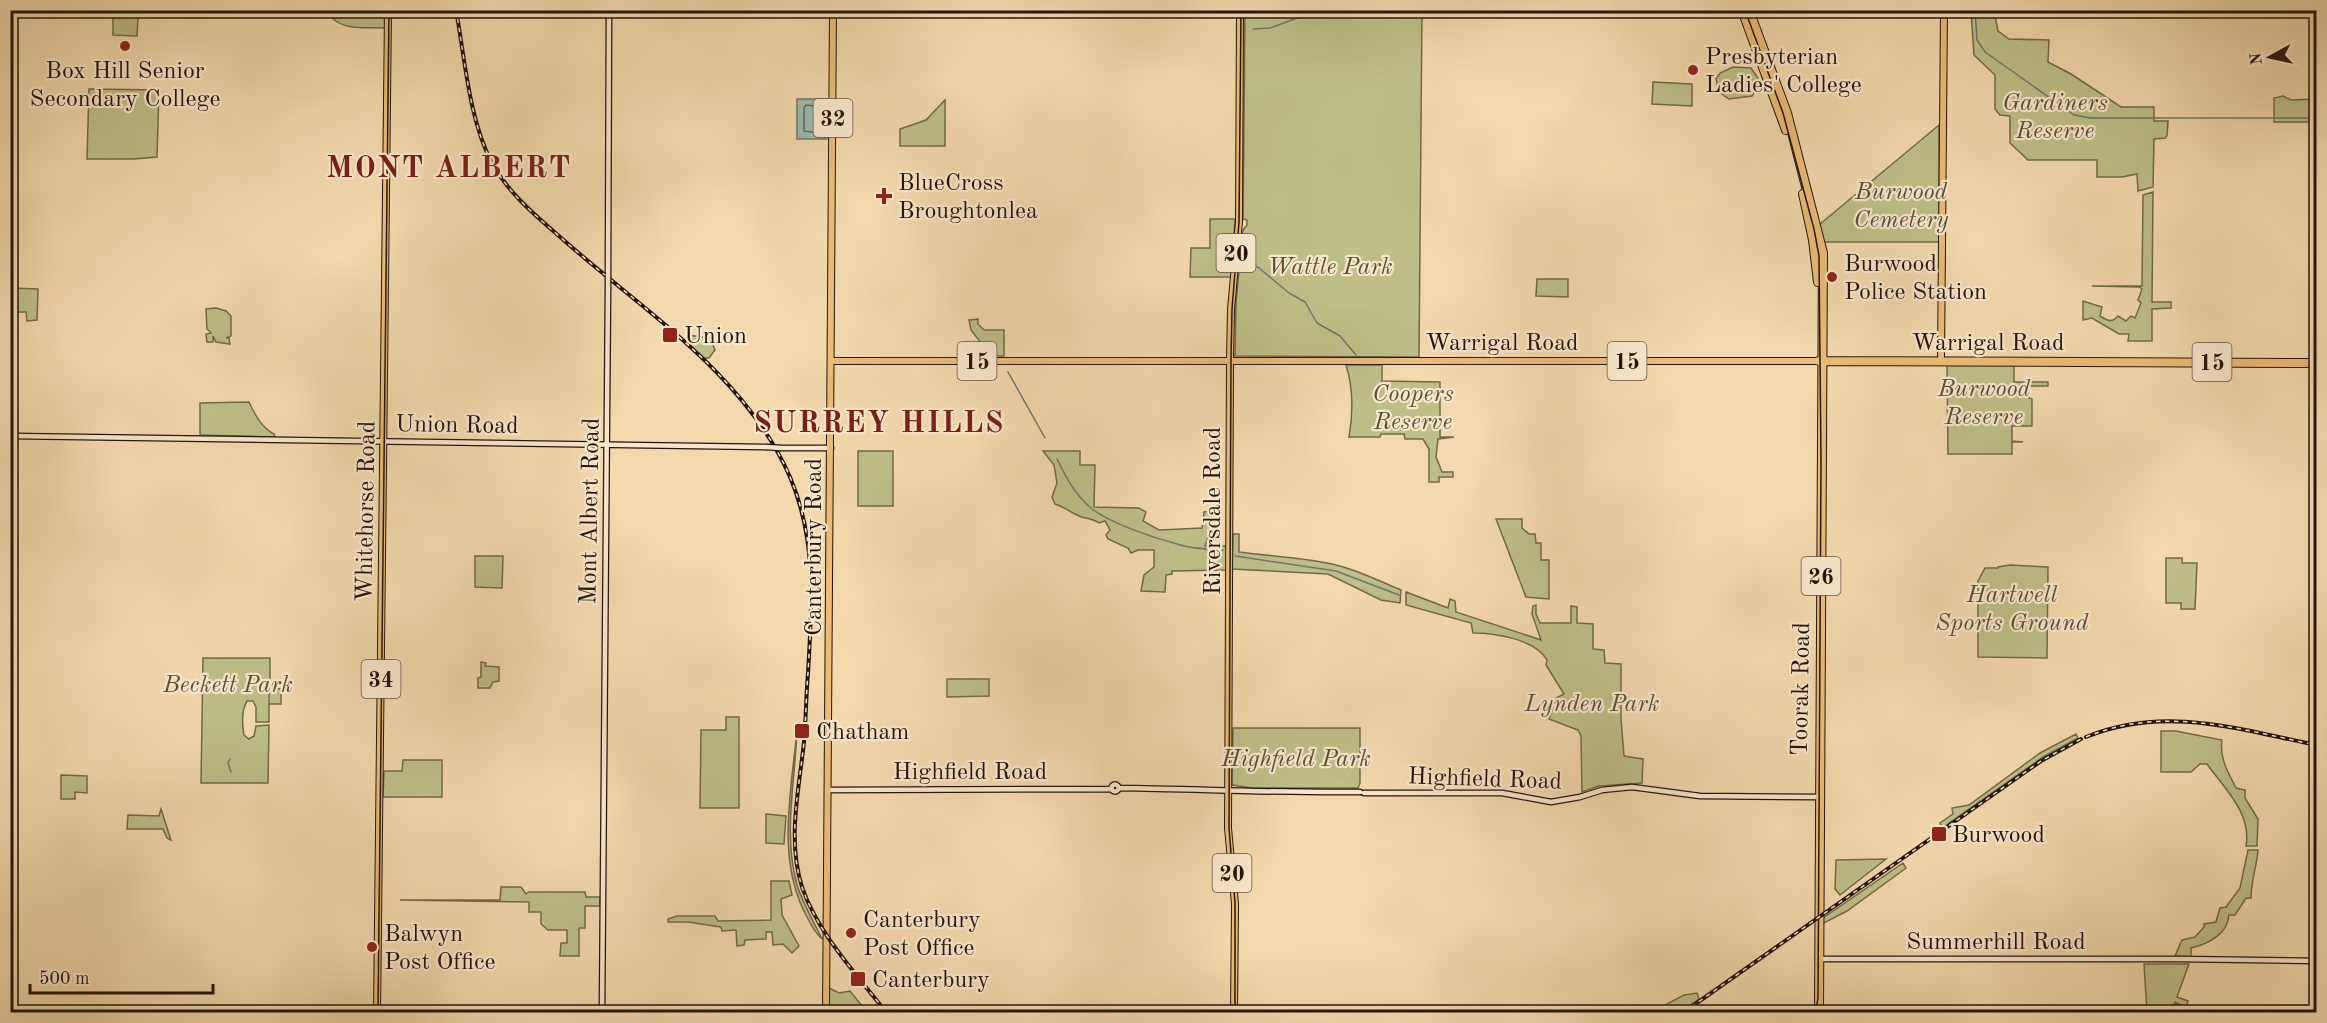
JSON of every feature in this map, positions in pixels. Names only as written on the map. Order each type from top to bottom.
[{"type":"highway","name":"26","points":[[1742,10],[1773,93],[1784,113]]},
{"type":"highway","name":"26","points":[[1749,10],[1775,79],[1806,196],[1812,231],[1818,246]]},
{"type":"highway","points":[[1773,93],[1772,84],[1775,79]]},
{"type":"highway","name":"26","points":[[1806,196],[1815,218],[1818,246],[1821,283],[1821,363]]},
{"type":"highway","points":[[1812,231],[1815,218]]},
{"type":"highway","name":"Warrigal Road","points":[[1821,363],[1941,361],[2316,363]]},
{"type":"highway","name":"Toorak Road","points":[[1818,1012],[1821,363]]},
{"type":"main road","name":"Whitehorse Road","points":[[377,1012],[388,10]]},
{"type":"main road","name":"Mont Albert Road","points":[[602,1012],[608,445],[609,10]]},
{"type":"main road","name":"Canterbury Road","points":[[826,1012],[833,10]]},
{"type":"main road","name":"Riversdale Road","points":[[1234,1012],[1235,907],[1228,832],[1230,360],[1231,309],[1239,222],[1240,10]]},
{"type":"main road","points":[[1941,361],[1944,10]]},
{"type":"main road","name":"Warrigal Road","points":[[832,361],[1230,360],[1821,363]]},
{"type":"main road","points":[[371,441],[384,430]]},
{"type":"main road","name":"Union Road","points":[[10,436],[831,448]]},
{"type":"main road","name":"Highfield Road","points":[[829,790],[1112,789],[1115,792],[1119,788],[1248,792],[1502,794],[1551,802],[1602,790],[1632,786],[1700,796],[1819,797]]},
{"type":"main road","name":"Summerhill Road","points":[[1818,959],[2316,961]]},
{"type":"main road","points":[[1812,1012],[1818,1000]]},
{"type":"green space","points":[[327,11],[384,11],[385,28],[360,28],[345,25],[332,18]]},
{"type":"green space","name":"Wattle Park","points":[[1245,11],[1422,11],[1419,357],[1235,356],[1236,302],[1243,230],[1247,225],[1247,220],[1243,219]]},
{"type":"green space","name":"Gardiners Reserve","points":[[1971,11],[1994,11],[1998,31],[2009,39],[2049,40],[2048,62],[2071,74],[2121,107],[2154,107],[2154,121],[2168,121],[2167,136],[2154,139],[2153,187],[2138,191],[2137,174],[2122,177],[2097,177],[2097,160],[2028,160],[2010,143],[2010,116],[2000,115],[1995,109],[1995,75],[1974,55]]},
{"type":"green space","points":[[113,15],[138,17],[137,36],[113,35]]},
{"type":"green space","points":[[1733,67],[1751,68],[1758,78],[1758,85],[1752,96],[1729,99],[1719,92],[1716,79],[1720,73]]},
{"type":"green space","points":[[1653,82],[1692,84],[1692,106],[1652,104]]},
{"type":"green space","points":[[89,89],[159,90],[157,157],[87,159]]},
{"type":"green space","points":[[2283,96],[2291,100],[2316,99],[2316,122],[2274,122],[2274,98]]},
{"type":"green space","points":[[945,100],[945,146],[900,146],[900,129],[926,120]]},
{"type":"green space","name":"Burwood Cemetery","points":[[1939,125],[1939,242],[1824,242],[1819,225]]},
{"type":"green space","points":[[2153,192],[2152,302],[2171,302],[2171,308],[2152,309],[2152,341],[2128,341],[2129,334],[2119,334],[2092,318],[2083,320],[2083,301],[2102,307],[2100,316],[2108,320],[2114,320],[2118,316],[2126,321],[2131,316],[2135,318],[2141,303],[2138,300],[2142,289],[2139,287],[2092,286],[2142,286],[2143,195]]},
{"type":"green space","points":[[1210,219],[1235,219],[1231,277],[1190,277],[1191,248],[1210,248]]},
{"type":"green space","points":[[1537,279],[1568,279],[1568,297],[1536,296]]},
{"type":"green space","points":[[12,288],[38,289],[37,320],[27,321],[26,312],[12,312]]},
{"type":"green space","points":[[216,308],[226,311],[231,316],[231,336],[226,338],[229,338],[230,344],[216,342],[213,336],[213,342],[207,342],[206,334],[211,333],[207,329],[206,309]]},
{"type":"green space","points":[[978,319],[978,324],[984,330],[1004,330],[1004,356],[991,356],[971,330],[969,320]]},
{"type":"green space","points":[[687,335],[710,338],[715,350],[709,358],[704,358],[687,343],[690,339]]},
{"type":"green space","name":"Coopers Reserve","points":[[1346,365],[1382,365],[1382,381],[1440,382],[1440,437],[1454,437],[1438,439],[1436,457],[1442,472],[1453,472],[1453,477],[1439,477],[1439,482],[1429,482],[1429,449],[1423,439],[1405,439],[1404,434],[1349,437],[1352,401]]},
{"type":"green space","name":"Burwood Reserve","points":[[1947,365],[2014,365],[2014,382],[2048,382],[2048,386],[2029,386],[2029,398],[2032,399],[2032,426],[2012,426],[2012,441],[2023,442],[2012,442],[2012,454],[1948,454]]},
{"type":"green space","points":[[249,402],[259,421],[275,437],[200,435],[200,403]]},
{"type":"green space","points":[[858,451],[893,451],[893,506],[858,506]]},
{"type":"green space","points":[[1043,451],[1080,451],[1080,465],[1095,465],[1094,507],[1139,508],[1146,512],[1143,521],[1159,530],[1202,528],[1204,512],[1213,511],[1212,526],[1205,546],[1227,546],[1227,570],[1172,571],[1172,574],[1166,575],[1165,592],[1141,591],[1144,575],[1154,567],[1154,550],[1138,550],[1131,553],[1128,548],[1108,539],[1106,535],[1110,530],[1105,521],[1099,523],[1055,504],[1052,497],[1057,483],[1054,465]]},
{"type":"green space","points":[[1496,519],[1522,519],[1522,528],[1529,534],[1535,534],[1536,543],[1541,543],[1541,560],[1549,560],[1549,599],[1526,597]]},
{"type":"green space","points":[[1233,534],[1239,534],[1239,552],[1305,559],[1346,568],[1401,590],[1400,603],[1381,600],[1328,574],[1232,569]]},
{"type":"green space","points":[[475,556],[503,556],[502,588],[475,587]]},
{"type":"green space","points":[[2166,558],[2182,558],[2182,563],[2197,563],[2195,609],[2181,609],[2181,603],[2166,603]]},
{"type":"green space","name":"Hartwell Sports Ground","points":[[2010,565],[2048,567],[2047,658],[1978,657],[1978,581],[1985,568]]},
{"type":"green space","name":"Lynden Park","points":[[1406,592],[1448,608],[1450,599],[1455,601],[1456,612],[1541,640],[1532,614],[1533,606],[1536,605],[1536,614],[1540,623],[1571,623],[1571,606],[1577,607],[1577,623],[1593,624],[1593,649],[1604,650],[1605,663],[1621,664],[1624,756],[1643,759],[1642,783],[1599,786],[1582,792],[1581,736],[1578,730],[1549,719],[1556,698],[1564,694],[1546,665],[1547,660],[1541,653],[1524,642],[1514,639],[1473,633],[1471,623],[1406,605]]},
{"type":"green space","name":"Beckett Park","points":[[203,658],[270,658],[270,688],[281,689],[281,704],[269,704],[269,722],[256,722],[256,707],[253,701],[247,701],[242,718],[244,735],[249,739],[254,736],[256,726],[269,725],[268,783],[201,783]]},
{"type":"green space","points":[[481,662],[486,663],[485,666],[499,667],[499,681],[493,682],[490,688],[478,688]]},
{"type":"green space","points":[[947,679],[989,679],[989,696],[947,697]]},
{"type":"green space","points":[[726,717],[739,717],[739,808],[700,808],[701,730],[726,730]]},
{"type":"green space","name":"Highfield Park","points":[[1233,728],[1360,728],[1360,783],[1358,788],[1252,788],[1232,785]]},
{"type":"green space","points":[[797,731],[790,828],[793,866],[799,892],[822,939],[810,923],[797,895],[789,850],[789,802]]},
{"type":"green space","points":[[2161,731],[2176,731],[2222,740],[2221,747],[2227,771],[2236,788],[2245,790],[2245,798],[2258,819],[2257,846],[2246,846],[2247,834],[2241,812],[2207,764],[2200,764],[2191,772],[2161,772]]},
{"type":"green space","points":[[2076,734],[2078,738],[2043,757],[1942,828],[1940,823],[1953,814],[1952,808],[1969,805],[2040,753]]},
{"type":"green space","points":[[403,760],[442,760],[442,797],[383,797],[384,771],[402,771]]},
{"type":"green space","points":[[61,775],[87,776],[87,793],[75,792],[75,799],[61,799]]},
{"type":"green space","points":[[161,809],[171,840],[167,838],[163,829],[127,829],[128,815],[159,816]]},
{"type":"green space","points":[[766,814],[786,816],[784,844],[766,843]]},
{"type":"green space","points":[[2248,850],[2258,850],[2251,898],[2246,898],[2235,915],[2229,915],[2228,922],[2221,933],[2204,944],[2191,948],[2191,957],[2175,956],[2182,940],[2195,937],[2204,924],[2216,922],[2220,908],[2226,907],[2240,888]]},
{"type":"green space","points":[[1886,859],[1840,895],[1835,889],[1836,860]]},
{"type":"green space","points":[[1903,863],[1906,868],[1847,911],[1822,924],[1823,918]]},
{"type":"green space","points":[[771,881],[789,881],[792,895],[781,899],[782,915],[799,946],[792,953],[783,944],[773,945],[772,932],[766,932],[766,939],[745,940],[744,945],[737,946],[736,930],[722,931],[721,927],[688,922],[668,922],[668,919],[677,916],[715,916],[718,921],[771,920]]},
{"type":"green space","points":[[501,887],[521,887],[526,894],[529,892],[585,892],[586,897],[600,897],[600,906],[585,906],[585,928],[579,928],[579,956],[560,956],[561,943],[567,943],[567,930],[548,930],[541,924],[541,912],[529,912],[529,902],[400,900],[500,900]]},
{"type":"green space","points":[[2144,964],[2189,964],[2177,997],[2188,1001],[2184,1012],[2174,1009],[2176,1004],[2185,1007],[2175,1002],[2171,1012],[2147,1012]]},
{"type":"green space","points":[[829,988],[839,993],[850,991],[867,1012],[829,1012]]},
{"type":"green space","points":[[1697,993],[1699,999],[1680,1012],[1652,1012],[1684,995]]},
{"type":"water","points":[[797,99],[827,99],[827,139],[797,139]]},
{"type":"waterway","points":[[1253,29],[1270,28],[1319,10]]},
{"type":"waterway","points":[[1975,10],[1977,40],[1985,52],[2074,115],[2091,118],[2316,118]]},
{"type":"waterway","points":[[1245,262],[1259,268],[1289,293],[1305,302],[1317,323],[1340,336],[1356,355]]},
{"type":"waterway","points":[[1008,372],[1045,438]]},
{"type":"waterway","points":[[1057,459],[1076,492],[1099,514],[1144,534],[1182,546],[1223,550]]},
{"type":"waterway","points":[[1235,556],[1336,571],[1399,595]]},
{"type":"waterway","points":[[269,688],[269,705]]},
{"type":"waterway","points":[[230,759],[228,763],[231,772]]},
{"type":"tram line","points":[[378,1012],[389,10]]},
{"type":"tram line","points":[[1235,1012],[1235,903],[1229,828],[1231,357],[1232,309],[1239,222],[1241,10]]},
{"type":"tram line","points":[[1745,10],[1783,113],[1819,256],[1821,463],[1818,998],[1811,1012]]},
{"type":"railway","points":[[456,10],[473,109],[484,146],[499,175],[536,216],[662,322],[721,377],[748,408],[771,441],[790,477],[805,525],[811,574],[805,733],[795,833],[798,869],[802,887],[817,920],[839,953],[886,1012]]},
{"type":"railway","points":[[2086,737],[2115,727],[2144,722],[2172,721],[2230,727],[2316,745]]},
{"type":"railway","points":[[1684,1012],[2041,761],[2081,739]]},
{"type":"place","name":"Box Hill Senior Secondary College","points":[[125,46]]},
{"type":"place","name":"Presbyterian Ladies' College","points":[[1693,70]]},
{"type":"place","name":"BlueCross Broughtonlea","points":[[884,196]]},
{"type":"place","name":"Burwood Police Station","points":[[1832,277]]},
{"type":"place","name":"Union","points":[[670,335]]},
{"type":"place","name":"Chatham","points":[[802,731]]},
{"type":"place","name":"Burwood","points":[[1939,834]]},
{"type":"place","name":"Canterbury Post Office","points":[[851,933]]},
{"type":"place","name":"Balwyn Post Office","points":[[372,947]]},
{"type":"place","name":"Canterbury","points":[[858,979]]},
{"type":"district","name":"MONT ALBERT","points":[[449,167]]},
{"type":"district","name":"SURREY HILLS","points":[[879,422]]}]
